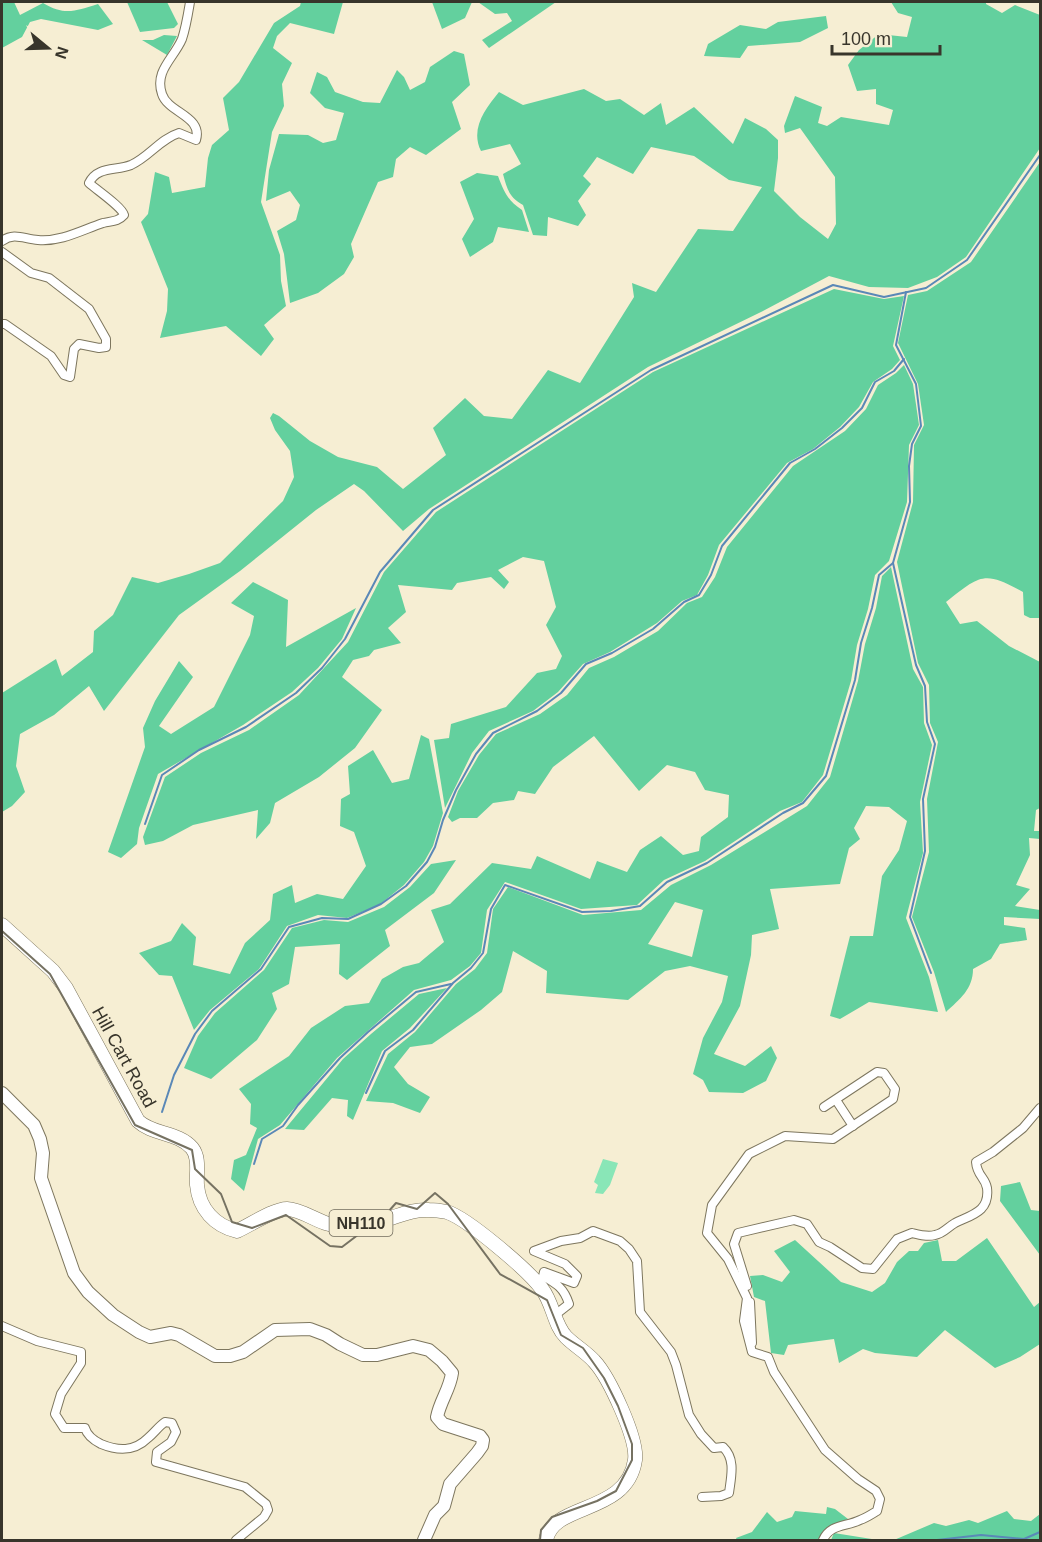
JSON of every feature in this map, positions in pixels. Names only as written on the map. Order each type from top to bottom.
[{"type":"highway","name":"Hill Cart Road","points":[[2,925],[54,971],[66,988],[138,1121],[146,1128],[174,1137],[190,1146],[195,1153],[197,1188],[204,1208],[224,1228],[237,1231],[277,1211],[287,1209],[327,1224],[336,1225],[379,1221],[410,1211],[447,1212],[465,1222],[525,1269],[544,1290],[564,1336],[594,1361],[601,1370],[620,1405],[636,1447],[635,1460],[628,1480],[618,1492],[596,1505],[562,1518],[547,1533],[546,1540]]},
{"type":"main road","points":[[2,1093],[34,1125],[40,1139],[43,1153],[42,1178],[74,1273],[88,1292],[113,1315],[139,1332],[150,1337],[171,1333],[179,1335],[215,1356],[222,1356],[243,1352],[275,1330],[310,1329],[363,1355],[376,1355],[413,1346],[429,1350],[442,1361],[452,1373],[451,1385],[437,1417],[443,1424],[480,1436],[483,1440],[477,1454],[450,1484],[444,1506],[435,1515],[424,1540]]},
{"type":"street","points":[[2,241],[14,235],[40,240],[75,235],[103,223],[120,220],[124,215],[123,209],[103,196],[90,183],[93,176],[101,171],[132,165],[169,136],[179,133],[196,140],[197,135],[193,123],[183,113],[166,104],[161,94],[159,79],[182,38],[190,2]]},
{"type":"street","points":[[2,252],[31,273],[57,283],[89,309],[106,339],[106,347],[79,344],[74,350],[70,377],[64,375],[51,356],[2,324]]},
{"type":"street","points":[[752,1352],[744,1321],[747,1298],[728,1259],[707,1233],[712,1205],[749,1154],[786,1136],[833,1139],[893,1099],[896,1089],[884,1073],[877,1071],[824,1107]]},
{"type":"street","points":[[836,1100],[853,1126]]},
{"type":"street","points":[[752,1352],[750,1296],[734,1244],[738,1233],[794,1220],[807,1224],[819,1242],[830,1246],[861,1268],[873,1269],[897,1239],[912,1233],[924,1236],[938,1235],[955,1223],[980,1212],[986,1200],[987,1188],[984,1179],[977,1172],[976,1162],[993,1152],[1023,1128],[1041,1108]]},
{"type":"street","points":[[555,1314],[569,1304],[566,1293],[558,1284],[543,1276],[544,1272],[574,1283],[577,1276],[565,1264],[534,1251],[561,1241],[580,1238],[593,1231],[620,1241],[629,1249],[637,1261],[640,1312],[671,1352],[689,1415],[701,1434],[714,1448],[723,1447],[728,1452],[733,1468],[729,1493],[702,1497]]},
{"type":"street","points":[[2,1326],[37,1341],[81,1352],[81,1363],[61,1394],[55,1414],[64,1428],[85,1428],[87,1434],[96,1442],[112,1449],[125,1449],[139,1446],[165,1422],[172,1423],[176,1432],[171,1442],[157,1452],[156,1462],[245,1487],[266,1504],[268,1510],[264,1516],[236,1540]]},
{"type":"street","points":[[752,1352],[768,1357],[774,1372],[825,1450],[858,1479],[876,1491],[880,1499],[878,1511],[858,1522],[838,1525],[824,1537]]},
{"type":"green space","points":[[2,2],[14,2],[20,15],[43,3],[64,11],[83,9],[98,4],[113,24],[98,30],[41,19],[30,22],[22,37],[2,48]]},
{"type":"green space","points":[[127,2],[167,2],[178,24],[174,28],[140,32]]},
{"type":"green space","points":[[301,2],[343,2],[334,34],[290,23],[277,36],[273,48],[292,63],[282,84],[284,106],[272,132],[261,202],[280,255],[281,281],[286,306],[264,325],[274,339],[261,356],[226,326],[160,338],[167,311],[168,289],[141,222],[148,214],[155,172],[169,177],[172,193],[205,187],[208,158],[212,145],[229,130],[223,98],[239,82],[274,23],[300,6]]},
{"type":"green space","points":[[432,2],[472,2],[465,18],[442,29]]},
{"type":"green space","points":[[478,2],[556,2],[489,48],[482,40],[512,21],[507,13],[495,14]]},
{"type":"green space","points":[[891,2],[986,2],[1002,13],[1015,5],[1040,15],[1040,148],[966,257],[937,277],[908,288],[869,287],[829,276],[648,367],[429,509],[403,531],[364,491],[354,484],[316,510],[240,571],[179,615],[104,711],[89,686],[54,715],[20,734],[16,766],[25,792],[12,806],[2,812],[2,693],[56,659],[62,676],[93,652],[94,631],[113,615],[132,577],[158,583],[220,563],[283,501],[294,477],[290,451],[275,430],[270,418],[273,413],[310,441],[338,457],[377,467],[403,489],[446,455],[433,428],[465,398],[484,416],[512,419],[548,370],[580,383],[634,297],[632,283],[656,292],[698,229],[733,231],[762,187],[729,180],[694,156],[651,147],[633,174],[597,157],[583,176],[591,184],[578,201],[586,215],[578,226],[548,217],[547,236],[533,235],[523,205],[509,192],[503,174],[521,164],[510,144],[481,151],[478,143],[478,127],[489,105],[499,92],[523,105],[584,89],[606,101],[620,99],[644,115],[661,103],[666,125],[694,107],[733,144],[745,118],[766,129],[778,140],[774,191],[800,217],[828,239],[836,224],[835,177],[800,128],[785,133],[784,126],[795,96],[822,107],[818,123],[827,126],[841,117],[889,125],[893,110],[876,104],[876,89],[857,91],[848,65],[859,50],[879,34],[907,37],[912,17],[898,13]]},
{"type":"green space","points":[[826,16],[828,28],[800,42],[748,46],[740,58],[704,56],[708,44],[740,25],[766,29],[778,22]]},
{"type":"green space","points":[[164,35],[177,36],[167,55],[142,40],[153,40]]},
{"type":"green space","points":[[454,51],[464,54],[470,85],[452,102],[461,129],[426,155],[410,147],[396,159],[393,177],[378,182],[351,244],[354,257],[344,274],[318,293],[290,303],[284,254],[277,231],[296,220],[300,205],[290,191],[266,201],[269,170],[279,134],[308,135],[323,143],[336,140],[344,113],[325,108],[310,93],[317,72],[327,77],[335,92],[363,102],[380,103],[397,70],[404,77],[410,90],[425,82],[430,67]]},
{"type":"green space","points":[[1040,162],[1040,618],[1030,618],[1024,615],[1023,592],[990,578],[975,581],[946,602],[960,624],[977,621],[1009,646],[1040,662],[1040,808],[1036,810],[1034,831],[1040,831],[1040,839],[1029,838],[1030,855],[1016,885],[1030,889],[1015,906],[1040,910],[1040,919],[1004,917],[1004,925],[1025,928],[1027,940],[1000,944],[991,959],[973,969],[968,988],[946,1012],[934,972],[912,917],[929,852],[927,799],[938,742],[930,723],[929,685],[918,663],[897,562],[913,502],[914,445],[924,425],[918,384],[898,343],[908,295],[927,291],[971,262]]},
{"type":"green space","points":[[477,173],[498,176],[507,196],[522,210],[529,232],[498,227],[493,242],[470,257],[462,239],[474,219],[460,182]]},
{"type":"green space","points":[[834,289],[884,299],[904,296],[893,346],[900,360],[892,369],[873,382],[859,407],[840,427],[813,449],[787,463],[719,545],[708,575],[697,595],[682,601],[657,623],[610,652],[583,664],[558,692],[533,711],[489,731],[472,753],[445,808],[434,740],[449,738],[451,724],[506,707],[537,673],[556,669],[562,656],[546,625],[556,607],[544,561],[523,557],[498,570],[509,582],[504,589],[491,577],[457,583],[452,590],[398,585],[406,612],[388,628],[401,643],[374,650],[369,656],[353,660],[342,677],[382,710],[355,748],[319,777],[275,803],[270,823],[256,839],[258,810],[193,825],[163,841],[145,845],[143,837],[165,777],[201,753],[249,730],[299,695],[348,642],[384,572],[436,512],[653,372]]},
{"type":"green space","points":[[904,365],[913,384],[919,425],[909,445],[907,502],[889,561],[875,575],[857,645],[851,681],[823,775],[802,802],[780,811],[705,861],[664,880],[637,905],[581,909],[505,882],[487,910],[481,953],[470,966],[451,980],[414,990],[337,1058],[280,1125],[258,1139],[244,1191],[231,1179],[234,1160],[246,1155],[257,1128],[250,1124],[251,1104],[239,1089],[289,1056],[311,1028],[345,1006],[369,1003],[382,979],[403,967],[419,963],[444,942],[431,910],[450,904],[492,863],[531,869],[537,856],[590,879],[597,861],[627,872],[640,850],[661,836],[683,855],[699,851],[701,837],[728,817],[729,795],[705,790],[695,772],[667,765],[639,791],[594,736],[553,767],[535,794],[518,791],[514,800],[493,803],[477,818],[460,818],[452,822],[448,817],[458,791],[479,755],[496,734],[540,714],[567,695],[589,668],[614,657],[658,631],[687,603],[702,597],[715,577],[727,547],[793,466],[845,431],[866,409],[878,385]]},
{"type":"green space","points":[[891,567],[913,669],[923,687],[924,723],[932,745],[920,802],[923,853],[906,918],[929,977],[938,1012],[869,1002],[840,1019],[830,1016],[850,936],[873,936],[882,876],[899,850],[907,821],[889,807],[866,806],[854,828],[860,839],[849,848],[840,884],[770,889],[779,929],[752,935],[751,955],[740,1006],[714,1054],[745,1066],[771,1046],[777,1058],[766,1081],[743,1093],[709,1092],[703,1080],[693,1074],[703,1038],[722,1002],[728,976],[690,966],[665,971],[628,1000],[546,993],[547,971],[513,951],[502,992],[481,1010],[432,1044],[410,1047],[394,1067],[408,1084],[430,1097],[420,1113],[393,1103],[366,1101],[388,1054],[415,1032],[456,984],[475,969],[487,953],[493,909],[508,887],[583,915],[641,910],[671,885],[711,865],[807,806],[830,777],[858,681],[882,576]],"holes":[[[675,902],[703,910],[692,957],[648,944]]]},
{"type":"green space","points":[[253,582],[288,600],[286,647],[356,608],[342,639],[318,668],[292,692],[243,725],[158,774],[139,828],[137,844],[121,858],[108,852],[145,747],[143,728],[155,701],[179,661],[193,677],[159,726],[171,734],[214,707],[250,635],[254,616],[231,603]]},
{"type":"green space","points":[[421,735],[429,739],[443,813],[433,846],[424,862],[404,885],[379,905],[347,918],[318,915],[287,926],[259,969],[210,1010],[194,1030],[172,976],[159,975],[139,953],[171,941],[182,923],[196,937],[193,965],[230,974],[245,943],[270,920],[273,894],[292,885],[295,903],[317,894],[343,899],[366,866],[354,832],[340,826],[341,799],[350,794],[348,766],[373,750],[392,783],[409,779]]},
{"type":"green space","points":[[456,860],[434,893],[385,930],[390,946],[347,980],[339,974],[340,944],[295,947],[289,984],[272,993],[277,1009],[257,1040],[211,1079],[184,1068],[198,1036],[215,1013],[264,970],[292,928],[324,920],[348,922],[384,907],[410,887],[431,864]]},
{"type":"green space","points":[[447,988],[410,1028],[382,1051],[353,1120],[347,1116],[348,1100],[332,1098],[304,1130],[285,1129],[343,1059],[371,1034],[419,994]]},
{"type":"green space","points":[[603,1159],[618,1163],[610,1185],[603,1194],[595,1193],[598,1185],[594,1182]]},
{"type":"green space","points":[[1020,1182],[1031,1210],[1040,1211],[1040,1255],[1000,1201],[1001,1186]]},
{"type":"green space","points":[[987,1238],[1034,1307],[1040,1302],[1040,1344],[1020,1357],[995,1368],[945,1330],[917,1357],[875,1353],[863,1349],[839,1363],[834,1339],[788,1345],[784,1355],[771,1353],[765,1301],[754,1297],[750,1276],[763,1275],[782,1282],[790,1272],[774,1251],[795,1240],[841,1282],[872,1292],[885,1283],[897,1262],[909,1251],[918,1251],[924,1243],[938,1240],[942,1261],[956,1261]]},
{"type":"green space","points":[[827,1507],[835,1509],[848,1519],[837,1523],[820,1540],[737,1540],[736,1538],[752,1532],[767,1512],[777,1522],[792,1517],[795,1511],[826,1514]]},
{"type":"green space","points":[[1007,1511],[1014,1519],[1031,1521],[1040,1514],[1040,1540],[894,1540],[934,1523],[946,1526],[969,1520],[978,1523]]},
{"type":"green space","points":[[834,1533],[878,1540],[831,1540]]},
{"type":"waterway","points":[[145,824],[162,775],[199,750],[246,727],[296,693],[322,668],[345,639],[380,572],[433,510],[651,370],[833,285],[884,297],[926,288],[967,260],[1040,155]]},
{"type":"waterway","points":[[366,1093],[385,1051],[413,1030],[453,983],[471,968],[483,953],[491,909],[505,885],[582,912],[611,911],[640,906],[667,882],[707,863],[783,813],[803,803],[826,776],[855,680],[861,643],[879,575],[893,563],[910,502],[909,466],[912,444],[921,426],[916,384],[896,345],[906,292]]},
{"type":"waterway","points":[[162,1112],[174,1075],[195,1034],[212,1011],[261,969],[289,927],[322,918],[348,919],[381,904],[406,886],[427,862],[435,847],[443,820],[456,790],[476,754],[493,733],[537,711],[561,693],[586,664],[612,653],[653,629],[684,602],[699,595],[711,575],[722,546],[790,463],[815,449],[842,428],[862,408],[875,382],[894,371],[904,359]]},
{"type":"waterway","points":[[893,563],[916,665],[925,686],[927,722],[935,744],[923,799],[925,851],[910,917],[931,973]]},
{"type":"waterway","points":[[254,1164],[262,1139],[283,1126],[298,1105],[340,1058],[368,1032],[416,992],[451,984]]},
{"type":"waterway","points":[[937,1540],[981,1535],[1024,1539],[1040,1532]]},
{"type":"railway","points":[[2,931],[50,974],[135,1125],[192,1150],[195,1169],[221,1194],[232,1222],[252,1228],[286,1215],[330,1246],[342,1247],[388,1212],[396,1203],[417,1209],[435,1193],[448,1204],[500,1274],[547,1300],[561,1335],[583,1348],[604,1378],[618,1406],[632,1444],[632,1460],[616,1491],[597,1501],[552,1517],[541,1530],[540,1540]]}]
